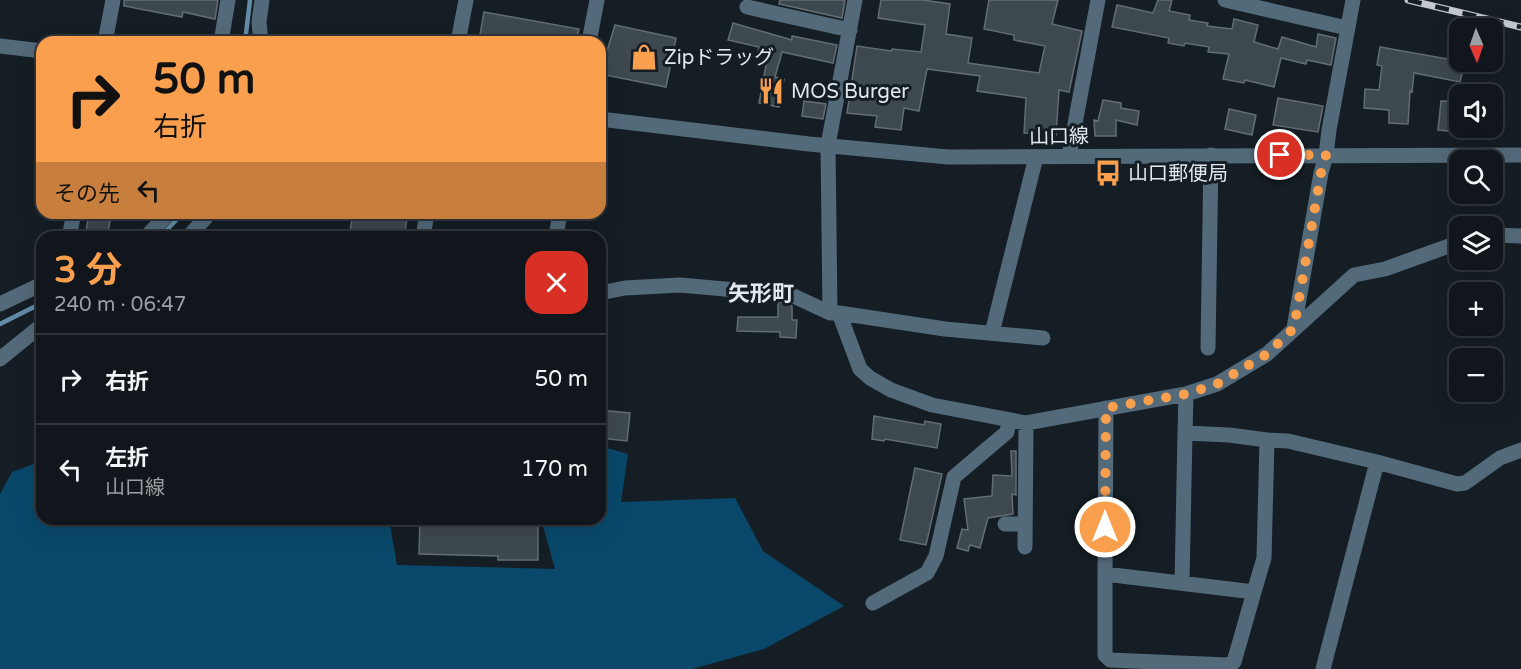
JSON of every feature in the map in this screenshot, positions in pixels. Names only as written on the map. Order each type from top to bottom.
[{"type":"street","points":[[106,36],[113,0]]},
{"type":"street","points":[[222,36],[228,0]]},
{"type":"street","points":[[260,36],[259,22],[262,0]]},
{"type":"street","points":[[459,36],[466,0]]},
{"type":"street","points":[[590,36],[597,0]]},
{"type":"street","points":[[855,0],[828,145],[834,313],[860,369],[870,378],[891,390],[932,405],[1026,423],[1186,394],[1217,384],[1267,354],[1354,276],[1385,269],[1449,246]]},
{"type":"street","points":[[1069,156],[1098,0]]},
{"type":"street","points":[[1225,0],[1347,28]]},
{"type":"street","points":[[1294,328],[1353,0]]},
{"type":"street","points":[[747,7],[762,15],[850,30]]},
{"type":"street","points":[[0,46],[36,50]]},
{"type":"street","name":"山口線","points":[[606,120],[948,157],[1521,154]]},
{"type":"street","points":[[1208,348],[1211,155]]},
{"type":"street","points":[[992,333],[1036,157]]},
{"type":"street","points":[[152,231],[163,219]]},
{"type":"street","points":[[194,231],[204,219]]},
{"type":"street","points":[[1503,235],[1521,236]]},
{"type":"street","points":[[606,292],[625,288],[680,285],[736,290],[771,290],[785,292],[834,313],[945,329],[1043,338]]},
{"type":"street","points":[[0,304],[36,287]]},
{"type":"street","points":[[3,351],[36,329]]},
{"type":"street","points":[[1182,583],[1186,394]]},
{"type":"street","points":[[1106,408],[1105,655],[1110,660],[1227,665],[1234,662],[1264,558],[1267,440]]},
{"type":"street","points":[[873,603],[927,573],[936,556],[954,477],[1007,432],[1009,420]]},
{"type":"street","points":[[1025,547],[1026,423]]},
{"type":"street","points":[[1185,434],[1229,435],[1288,441],[1456,484],[1465,483],[1500,458],[1521,450]]},
{"type":"street","points":[[1323,669],[1377,462]]},
{"type":"street","points":[[1005,524],[1025,525]]},
{"type":"street","points":[[1105,574],[1254,592]]},
{"type":"shaded area","points":[[606,448],[628,454],[621,502],[735,498],[763,551],[844,606],[764,649],[692,669],[0,669],[0,494],[12,472],[36,463],[36,525],[390,525],[397,565],[555,569],[543,525],[606,525]]},
{"type":"building","points":[[124,0],[218,0],[215,19],[183,12],[182,17],[124,6]]},
{"type":"building","points":[[780,0],[845,1],[842,18],[779,4]]},
{"type":"building","points":[[881,0],[923,0],[950,4],[946,34],[972,38],[968,63],[1039,73],[1045,46],[1014,40],[1014,35],[984,29],[989,0],[1058,0],[1052,24],[1082,31],[1069,92],[1059,90],[1056,135],[1024,133],[1026,98],[977,91],[980,76],[927,69],[919,111],[904,108],[901,130],[875,127],[877,116],[847,113],[857,46],[891,51],[892,49],[921,52],[925,25],[878,18]]},
{"type":"building","points":[[1158,0],[1172,0],[1169,11],[1190,15],[1189,20],[1208,23],[1207,26],[1232,29],[1234,19],[1258,25],[1254,42],[1278,49],[1282,37],[1316,47],[1318,34],[1336,38],[1331,65],[1307,60],[1306,64],[1281,58],[1274,87],[1245,80],[1244,83],[1223,79],[1229,54],[1208,52],[1209,47],[1168,43],[1169,38],[1112,27],[1117,5],[1153,13]]},
{"type":"building","points":[[484,12],[579,29],[577,36],[480,36]]},
{"type":"building","points":[[733,23],[792,40],[792,36],[837,45],[833,63],[782,52],[775,77],[784,79],[779,107],[759,103],[768,54],[758,51],[759,47],[728,40]]},
{"type":"building","points":[[615,25],[676,38],[666,87],[606,75],[606,54]]},
{"type":"building","points":[[1380,47],[1449,59],[1449,72],[1462,72],[1460,82],[1414,73],[1412,92],[1410,91],[1408,124],[1389,123],[1389,110],[1364,108],[1365,89],[1379,90],[1382,66],[1377,65]]},
{"type":"building","points":[[1278,98],[1323,106],[1318,132],[1273,125]]},
{"type":"building","points":[[1103,100],[1121,103],[1121,108],[1139,111],[1137,125],[1116,120],[1116,136],[1095,136],[1094,120],[1098,121]]},
{"type":"building","points":[[804,101],[826,104],[823,119],[802,116]]},
{"type":"building","points":[[1441,101],[1449,101],[1449,131],[1438,130]]},
{"type":"building","points":[[1229,109],[1256,115],[1252,135],[1225,129]]},
{"type":"building","points":[[88,219],[110,219],[108,231],[86,231]]},
{"type":"building","points":[[352,219],[407,219],[405,231],[350,231]]},
{"type":"building","points":[[778,302],[792,306],[792,320],[797,320],[796,338],[780,337],[780,332],[737,331],[738,317],[778,317]]},
{"type":"building","points":[[606,411],[630,413],[627,441],[606,439]]},
{"type":"building","points":[[874,416],[924,425],[925,421],[941,424],[937,448],[872,439]]},
{"type":"building","points":[[1011,451],[1016,451],[1016,495],[1012,494],[1013,514],[988,518],[980,548],[970,545],[968,551],[957,548],[962,529],[968,530],[964,499],[992,496],[993,475],[1012,476]]},
{"type":"building","points":[[915,468],[942,474],[926,545],[900,540]]},
{"type":"building","points":[[420,525],[538,525],[538,560],[498,560],[498,556],[419,554]]},
{"type":"waterway","points":[[246,36],[250,0]]},
{"type":"waterway","points":[[166,231],[177,219]]},
{"type":"waterway","points":[[0,324],[36,306]]},
{"type":"railway","points":[[1408,0],[1521,27]]},
{"type":"place","name":"Zipドラッグ","points":[[644,57]]},
{"type":"place","name":"MOS Burger","points":[[771,91]]},
{"type":"place","name":"山口郵便局","points":[[1108,173]]},
{"type":"district","name":"矢形町","points":[[761,293]]},
{"type":"route","points":[[1105,527],[1106,408],[1186,394],[1217,384],[1267,354],[1294,328],[1326,155],[1280,155]]}]
